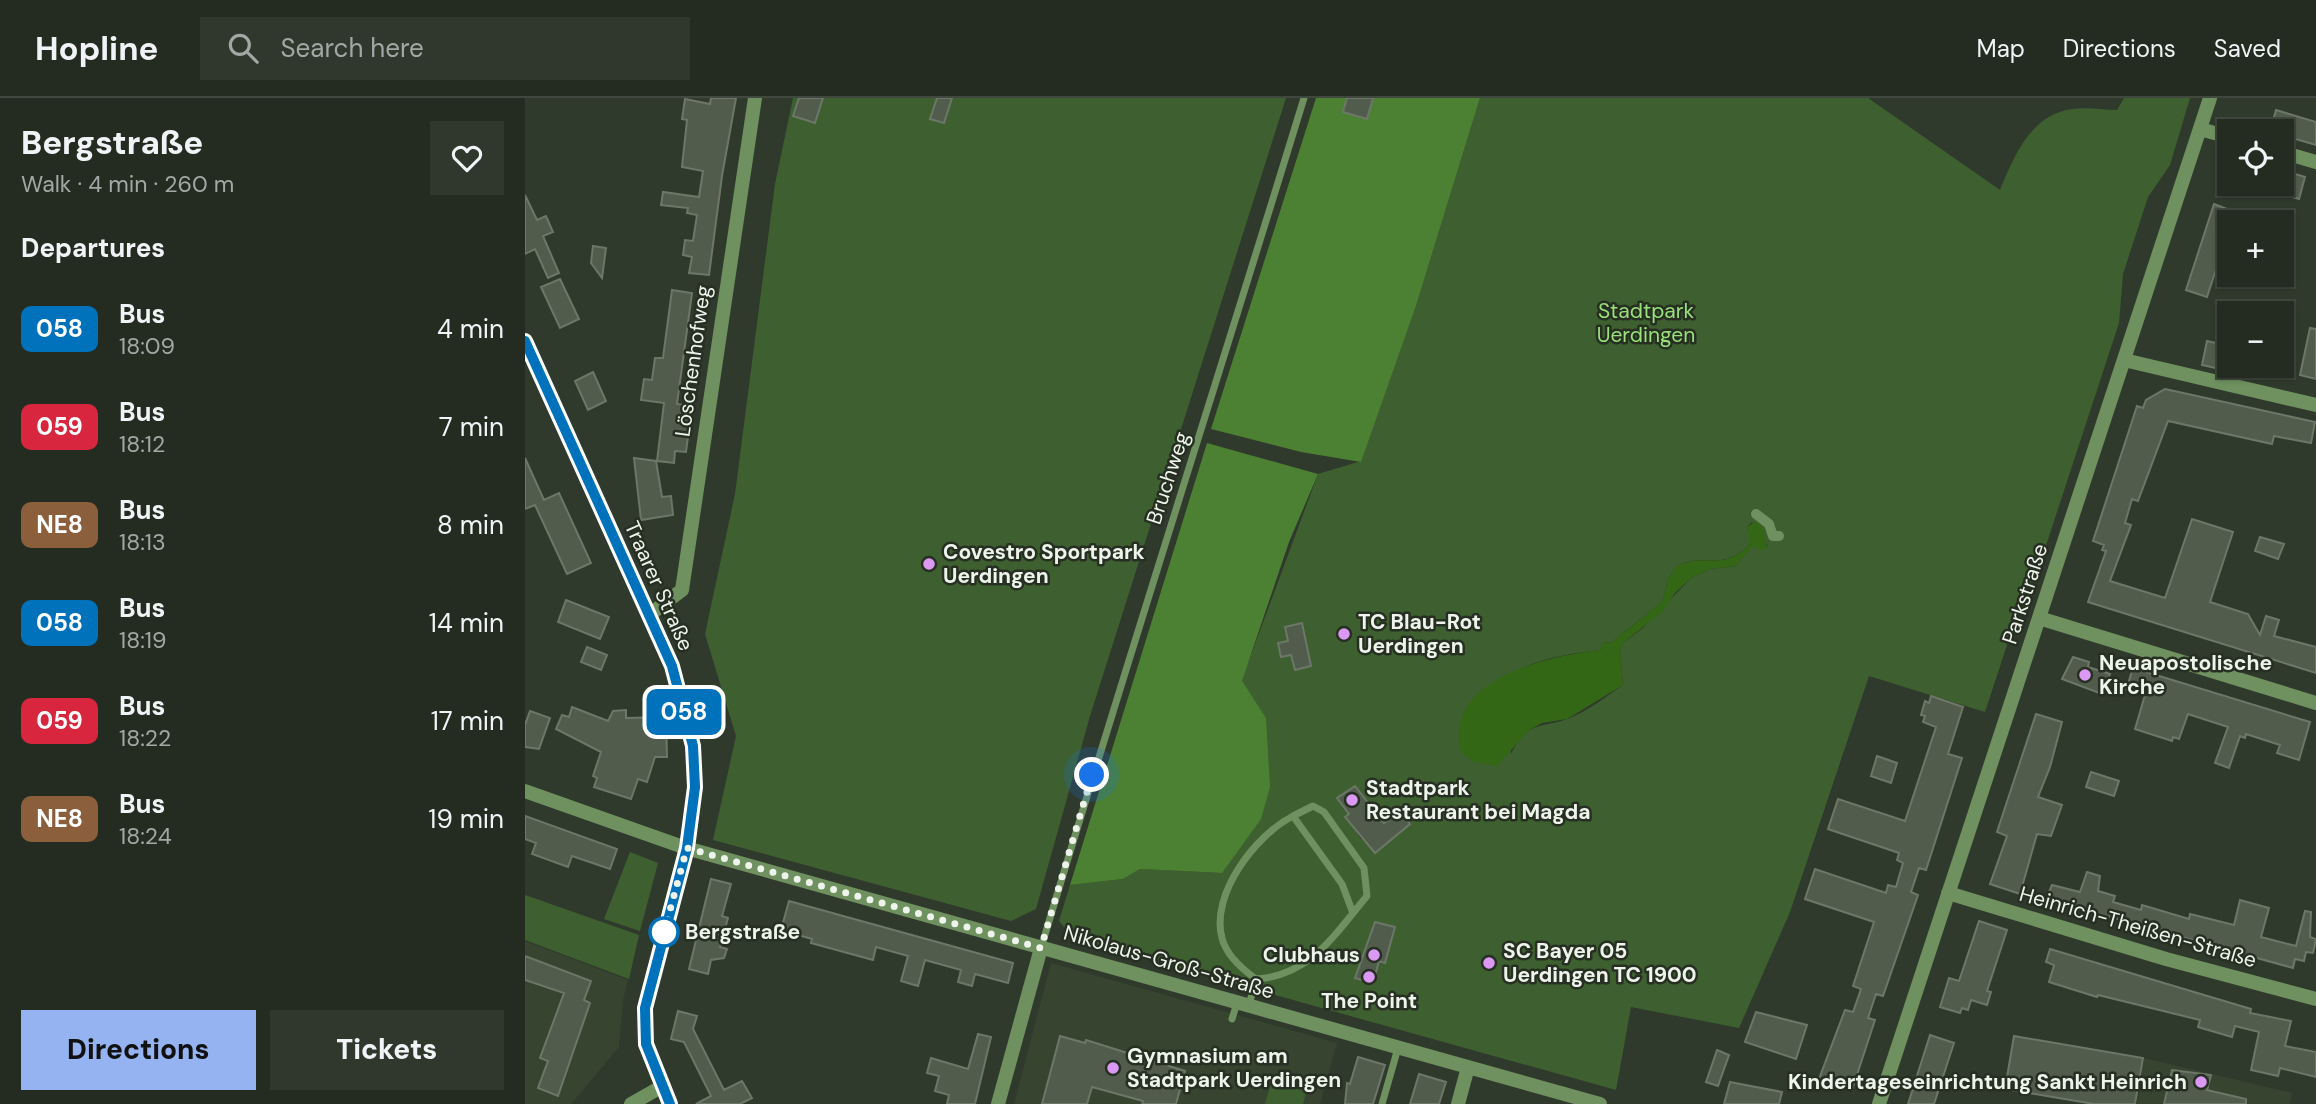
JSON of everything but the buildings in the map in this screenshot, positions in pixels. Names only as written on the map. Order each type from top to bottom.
[{"type":"street","name":"Löschenhofweg","points":[[649,615],[682,590],[755,98]]},
{"type":"street","name":"Parkstraße","points":[[1879,1104],[2210,98]]},
{"type":"street","points":[[2200,129],[2217,134]]},
{"type":"street","points":[[2294,156],[2316,162]]},
{"type":"street","name":"Traarer Straße","points":[[525,341],[672,666],[693,746],[695,787],[687,848],[645,1008],[646,1044],[670,1104]]},
{"type":"street","points":[[2124,360],[2316,405]]},
{"type":"street","points":[[1756,514],[1769,524],[1773,536],[1779,536]]},
{"type":"street","points":[[2039,618],[2316,704]]},
{"type":"street","points":[[525,791],[687,848]]},
{"type":"street","name":"Nikolaus-Groß-Straße","points":[[687,848],[1600,1104]]},
{"type":"street","name":"Heinrich-Theißen-Straße","points":[[1948,893],[2166,959],[2316,999]]},
{"type":"street","points":[[998,1104],[1041,948]]},
{"type":"street","points":[[1458,1104],[1468,1067]]},
{"type":"street","points":[[631,1104],[661,1087]]},
{"type":"lane","name":"Bruchweg","points":[[1041,948],[1107,722],[1200,437],[1304,98]]},
{"type":"lane","points":[[1313,806],[1324,812],[1364,868],[1367,896],[1318,952],[1296,971],[1256,979],[1231,955],[1222,941],[1219,923],[1229,884],[1273,827],[1313,806]]},
{"type":"lane","points":[[1293,816],[1342,884],[1353,913]]},
{"type":"lane","points":[[1232,1019],[1256,979]]},
{"type":"lane","points":[[1382,1104],[1398,1048]]},
{"type":"shaded area","points":[[1316,98],[1480,98],[1416,306],[1361,462],[1301,452],[1211,429]]},
{"type":"shaded area","points":[[1207,443],[1318,474],[1289,542],[1242,681],[1266,718],[1270,787],[1261,819],[1222,873],[1140,869],[1123,879],[1070,885]]},
{"type":"shaded area","points":[[1756,521],[1763,528],[1767,547],[1762,550],[1752,546],[1736,566],[1710,569],[1692,577],[1675,593],[1663,611],[1623,643],[1620,649],[1623,685],[1567,719],[1542,723],[1529,730],[1497,766],[1474,762],[1461,752],[1459,727],[1467,706],[1483,689],[1528,666],[1554,658],[1600,650],[1603,643],[1612,642],[1662,602],[1668,579],[1676,567],[1697,560],[1722,560],[1740,553],[1750,544],[1747,527]]},
{"type":"shaded area","points":[[525,941],[628,980],[623,1000],[619,1047],[571,1104],[525,1104]]},
{"type":"shaded area","points":[[1051,963],[1337,1043],[1320,1104],[1014,1104]]},
{"type":"shaded area","points":[[2144,1058],[2292,1093],[2290,1104],[2137,1104]]},
{"type":"green space","name":"Covestro Sportpark Uerdingen","points":[[793,98],[1286,98],[1090,716],[1036,909],[1011,921],[713,840],[736,736],[705,634],[735,494],[775,184]]},
{"type":"green space","name":"Stadtpark Uerdingen","points":[[1480,98],[1868,98],[2000,190],[2026,139],[2046,119],[2058,113],[2078,108],[2117,110],[2124,98],[2190,98],[2170,165],[2148,197],[2123,274],[2119,323],[2033,585],[2027,584],[1985,712],[1869,676],[1790,912],[1739,1028],[1631,1007],[1616,1090],[1074,939],[1059,921],[1070,885],[1123,879],[1140,869],[1222,873],[1266,718],[1241,682],[1318,474],[1361,461],[1416,306]],"holes":[[[1752,522],[1768,546],[1762,549],[1752,545],[1736,566],[1710,569],[1692,577],[1643,628],[1623,643],[1620,649],[1623,685],[1577,715],[1530,730],[1517,743],[1511,754],[1503,676],[1505,678],[1527,666],[1551,658],[1600,650],[1603,643],[1612,642],[1662,602],[1668,579],[1676,567],[1697,560],[1723,560],[1751,543],[1747,527]],[[1369,801],[1384,823],[1361,839],[1346,817]]]},
{"type":"green space","points":[[630,852],[658,863],[640,931],[604,919]]},
{"type":"green space","points":[[525,895],[639,935],[629,979],[525,940]]},
{"type":"green space","points":[[1273,1076],[1308,1085],[1303,1104],[1265,1104]]},
{"type":"bus line","name":"058","points":[[525,341],[672,666],[693,746],[695,787],[687,848],[645,1008],[646,1044],[670,1104]]},
{"type":"place","name":"Covestro Sportpark Uerdingen","points":[[929,564]]},
{"type":"place","name":"TC Blau-Rot Uerdingen","points":[[1344,634]]},
{"type":"place","name":"Neuapostolische Kirche","points":[[2085,675]]},
{"type":"place","name":"Stadtpark Restaurant bei Magda","points":[[1352,800]]},
{"type":"place","name":"Bergstraße","points":[[664,932]]},
{"type":"place","name":"Clubhaus","points":[[1374,955]]},
{"type":"place","name":"SC Bayer 05 Uerdingen TC 1900","points":[[1489,963]]},
{"type":"place","name":"The Point","points":[[1369,977]]},
{"type":"place","name":"Gymnasium am Stadtpark Uerdingen","points":[[1113,1068]]},
{"type":"place","name":"Kindertageseinrichtung Sankt Heinrich","points":[[2201,1082]]},
{"type":"route","points":[[664,932],[687,848],[1041,948],[1092,775]]}]
